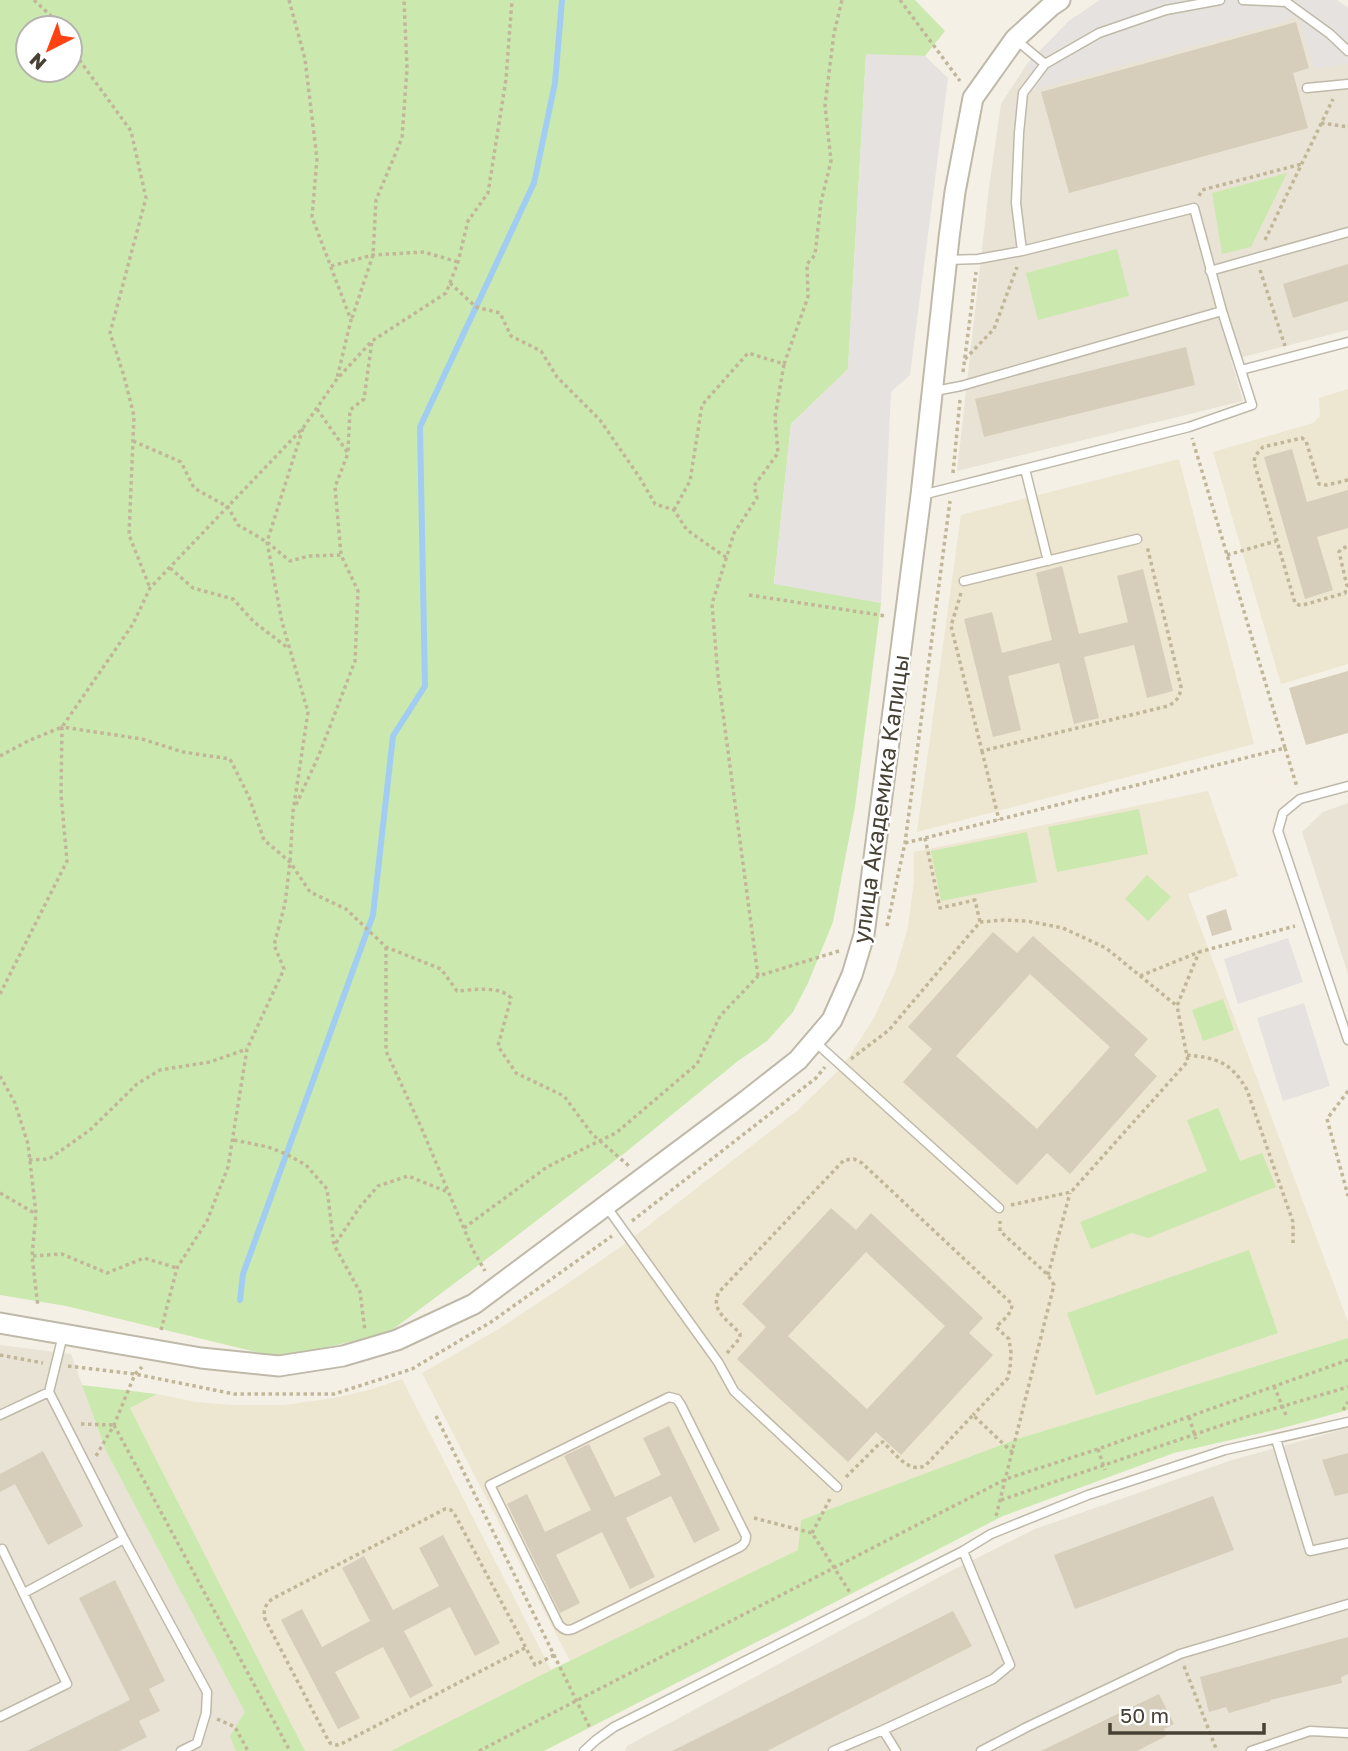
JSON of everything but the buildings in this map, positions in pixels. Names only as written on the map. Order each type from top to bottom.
[{"type":"street","name":"улица Академика Капицы","points":[[0,1323],[201,1358],[279,1366],[343,1356],[397,1340],[474,1304],[747,1100],[798,1059],[832,1020],[852,975],[864,936],[921,495],[946,260],[955,192],[973,98],[1015,39],[1059,0]]},
{"type":"lane","points":[[1022,251],[1016,203],[1023,93],[1045,64],[1099,33],[1166,10],[1220,0]]},
{"type":"lane","points":[[1243,0],[1286,2],[1330,34],[1348,51]]},
{"type":"lane","points":[[1015,39],[1045,64]]},
{"type":"lane","points":[[1307,88],[1344,84]]},
{"type":"lane","points":[[921,495],[1189,427],[1252,405],[1210,271],[1194,208],[1022,251],[978,259],[946,260]]},
{"type":"lane","points":[[1210,271],[1348,232]]},
{"type":"lane","points":[[931,392],[961,386],[1222,311]]},
{"type":"lane","points":[[1241,370],[1348,342]]},
{"type":"lane","points":[[1025,469],[1048,561]]},
{"type":"lane","points":[[964,581],[1137,539]]},
{"type":"lane","points":[[1348,786],[1300,799],[1283,813],[1278,831],[1348,1040]]},
{"type":"lane","points":[[814,1041],[999,1208]]},
{"type":"lane","points":[[606,1206],[718,1362],[734,1391],[837,1487]]},
{"type":"lane","points":[[63,1335],[49,1392],[124,1539],[207,1692],[206,1713],[197,1743],[181,1751]]},
{"type":"lane","points":[[0,1415],[49,1392]]},
{"type":"lane","points":[[669,1397],[677,1399],[681,1405],[735,1514],[746,1536],[744,1545],[569,1630],[559,1625],[490,1485],[669,1397]]},
{"type":"lane","points":[[584,1751],[614,1727],[963,1551],[991,1534],[1088,1495],[1225,1450],[1348,1422]]},
{"type":"lane","points":[[1276,1439],[1310,1551],[1348,1543]]},
{"type":"lane","points":[[24,1593],[124,1539]]},
{"type":"lane","points":[[0,1550],[2,1549],[67,1684],[0,1717]]},
{"type":"lane","points":[[833,1751],[993,1679],[1010,1665],[963,1551]]},
{"type":"lane","points":[[981,1751],[1180,1654],[1348,1604]]},
{"type":"lane","points":[[883,1730],[896,1751]]},
{"type":"lane","points":[[1251,1751],[1310,1731],[1348,1732]]},
{"type":"path","points":[[34,0],[49,14]]},
{"type":"path","points":[[289,0],[305,59],[317,159],[312,217],[351,320]]},
{"type":"path","points":[[337,379],[351,320],[373,255],[376,200],[402,138],[407,68],[404,0]]},
{"type":"path","points":[[0,994],[67,861],[61,795],[62,727],[133,624],[150,588],[303,428],[337,379],[372,341],[446,293],[458,262],[468,220],[488,193],[506,79],[512,0]]},
{"type":"path","points":[[758,976],[718,676],[712,604],[734,533],[757,498],[754,486],[778,453],[775,417],[784,364],[808,297],[807,264],[816,255],[821,202],[831,161],[825,105],[834,33],[842,0]]},
{"type":"path","points":[[900,0],[964,86]]},
{"type":"path","points":[[84,66],[131,131],[146,198],[110,333],[134,416],[129,535],[150,588]]},
{"type":"path","points":[[1289,357],[1256,258],[1321,123],[1344,84]]},
{"type":"path","points":[[1321,123],[1348,127]]},
{"type":"path","points":[[1194,208],[1202,190],[1302,164]]},
{"type":"path","points":[[964,361],[994,329],[1022,251]]},
{"type":"path","points":[[331,267],[373,255],[424,252],[458,262]]},
{"type":"path","points":[[885,936],[905,843],[952,488],[961,386],[978,259]]},
{"type":"path","points":[[450,283],[476,307],[500,313],[511,336],[541,351],[557,377],[600,420],[655,504],[674,510],[687,530],[727,558]]},
{"type":"path","points":[[293,812],[319,755],[355,661],[358,591],[341,555],[335,487],[348,453],[350,410],[364,399],[372,341]]},
{"type":"path","points":[[674,510],[690,481],[702,405],[748,353],[784,364]]},
{"type":"path","points":[[317,408],[348,453]]},
{"type":"path","points":[[1189,427],[1300,799]]},
{"type":"path","points":[[160,1334],[177,1268],[207,1221],[228,1167],[247,1049],[284,969],[274,945],[285,904],[293,812],[308,712],[282,622],[267,542],[303,428]]},
{"type":"path","points":[[1348,480],[1320,484],[1306,441],[1302,438],[1263,447],[1255,456],[1254,463],[1295,603],[1299,606],[1345,593],[1347,586],[1339,552],[1348,546]]},
{"type":"path","points":[[133,441],[181,461],[194,488],[228,507],[238,525],[267,542],[290,561],[309,556],[341,555]]},
{"type":"path","points":[[982,751],[1168,706],[1177,700],[1181,687],[1146,545],[1137,539]]},
{"type":"path","points":[[1227,555],[1276,541]]},
{"type":"path","points":[[170,568],[192,588],[233,598],[254,622],[290,649]]},
{"type":"path","points":[[964,581],[951,626],[999,820]]},
{"type":"path","points":[[749,595],[888,617]]},
{"type":"path","points":[[0,756],[62,727],[142,739],[183,752],[230,760],[249,797],[264,840],[290,862],[310,892],[346,909],[386,947],[441,969],[457,991],[506,992],[511,998],[498,1046],[516,1073],[564,1096],[592,1134],[630,1167]]},
{"type":"path","points":[[905,843],[1285,748]]},
{"type":"path","points":[[925,838],[940,908],[975,900],[980,922]]},
{"type":"path","points":[[841,1066],[890,1030],[980,922],[1027,921],[1063,928],[1105,948],[1177,1006]]},
{"type":"path","points":[[1140,976],[1199,952],[1307,922]]},
{"type":"path","points":[[386,947],[386,1051],[473,1250],[487,1275]]},
{"type":"path","points":[[464,1228],[547,1167],[616,1133],[698,1064],[720,1016],[758,976],[839,951]]},
{"type":"path","points":[[1048,1275],[1071,1192],[1188,1060],[1177,1006],[1199,952]]},
{"type":"path","points":[[29,1160],[49,1159],[90,1130],[136,1084],[160,1070],[210,1062],[247,1049]]},
{"type":"path","points":[[1187,1055],[1211,1058],[1222,1063],[1247,1090],[1293,1222],[1293,1243]]},
{"type":"path","points":[[0,1355],[55,1365],[135,1374],[234,1394],[334,1394],[412,1369],[491,1322],[622,1228],[816,1078],[832,1058]]},
{"type":"path","points":[[0,1076],[15,1103],[28,1144],[36,1214],[32,1256],[38,1307]]},
{"type":"path","points":[[1348,1091],[1327,1119],[1348,1195]]},
{"type":"path","points":[[233,1140],[268,1147],[286,1154],[306,1165],[327,1189],[334,1245],[360,1292],[365,1333]]},
{"type":"path","points":[[718,1362],[740,1338],[738,1331],[719,1313],[716,1305],[719,1292],[844,1160],[854,1159],[862,1163],[1012,1304],[1012,1309],[996,1327],[1009,1339],[1011,1360],[1007,1378],[926,1465],[920,1468],[909,1466],[883,1442],[880,1443],[837,1487],[812,1532]]},
{"type":"path","points":[[334,1245],[378,1186],[408,1177],[448,1192]]},
{"type":"path","points":[[999,1208],[1071,1192]]},
{"type":"path","points":[[0,1193],[36,1214]]},
{"type":"path","points":[[991,1534],[1054,1285],[1048,1275],[1000,1231]]},
{"type":"path","points":[[32,1256],[61,1254],[107,1273],[144,1258],[177,1268]]},
{"type":"path","points":[[479,1751],[1006,1479],[1348,1360]]},
{"type":"path","points":[[88,1469],[114,1425],[135,1374]]},
{"type":"path","points":[[1274,1386],[1286,1415]]},
{"type":"path","points":[[1000,1500],[1282,1406],[1348,1387]]},
{"type":"path","points":[[973,1415],[1013,1453]]},
{"type":"path","points":[[436,1416],[596,1740]]},
{"type":"path","points":[[1189,1417],[1195,1437]]},
{"type":"path","points":[[65,1424],[114,1425]]},
{"type":"path","points":[[114,1425],[290,1751]]},
{"type":"path","points":[[1098,1449],[1105,1467]]},
{"type":"path","points":[[526,1648],[337,1745],[330,1743],[326,1736],[265,1619],[264,1611],[266,1604],[272,1599],[445,1509],[456,1515],[526,1648],[534,1665],[554,1655]]},
{"type":"path","points":[[735,1514],[812,1532],[857,1605]]},
{"type":"path","points":[[1180,1654],[1217,1751]]},
{"type":"path","points":[[206,1713],[235,1727],[248,1751]]},
{"type":"shaded area","points":[[1100,0],[1337,0],[1348,8],[1348,330],[1231,360],[1243,401],[957,471],[1001,104],[1027,64],[1069,21]]},
{"type":"shaded area","points":[[1100,0],[1337,0],[1348,8],[1348,64],[1314,68],[1299,17],[1032,90],[1027,64],[1069,21]]},
{"type":"shaded area","points":[[866,54],[925,56],[948,78],[910,375],[891,392],[881,603],[774,584],[791,424],[848,369]]},
{"type":"shaded area","points":[[1348,389],[1348,664],[1281,684],[1213,452],[1313,423],[1320,416],[1319,398]]},
{"type":"shaded area","points":[[1179,459],[1254,744],[917,832],[961,515]]},
{"type":"shaded area","points":[[1208,791],[1238,876],[1188,894],[1348,1322],[1348,1338],[1017,1439],[801,1520],[799,1550],[570,1661],[422,1373],[497,1330],[623,1245],[798,1110],[833,1076],[874,1018],[895,972],[908,927],[914,881],[914,852]]},
{"type":"shaded area","points":[[1348,803],[1348,974],[1302,832],[1323,812]]},
{"type":"shaded area","points":[[1288,938],[1303,982],[1238,1004],[1224,959]]},
{"type":"shaded area","points":[[1304,1003],[1330,1086],[1283,1101],[1257,1018]]},
{"type":"shaded area","points":[[0,1345],[71,1354],[106,1451],[267,1751],[0,1751]]},
{"type":"shaded area","points":[[402,1379],[551,1670],[391,1751],[305,1751],[130,1408],[157,1394],[196,1402],[284,1405],[334,1398]]},
{"type":"shaded area","points":[[1348,1428],[1348,1751],[625,1751],[627,1746],[945,1574],[1035,1529],[1232,1460]]},
{"type":"green space","points":[[0,0],[915,0],[945,31],[925,56],[866,55],[848,369],[791,424],[774,583],[881,603],[855,807],[833,922],[793,1012],[767,1041],[388,1333],[281,1358],[66,1306],[0,1295]]},
{"type":"green space","points":[[1287,173],[1251,247],[1222,254],[1212,193]]},
{"type":"green space","points":[[1117,249],[1129,296],[1038,320],[1026,273]]},
{"type":"green space","points":[[1139,809],[1148,854],[1057,872],[1048,827]]},
{"type":"green space","points":[[1027,832],[1037,882],[941,901],[931,851]]},
{"type":"green space","points":[[1147,875],[1171,897],[1148,921],[1125,899]]},
{"type":"green space","points":[[1223,999],[1234,1030],[1203,1041],[1192,1010]]},
{"type":"green space","points":[[1218,1108],[1240,1161],[1262,1153],[1276,1187],[1148,1238],[1132,1233],[1091,1249],[1080,1222],[1207,1171],[1187,1120]]},
{"type":"green space","points":[[1249,1250],[1278,1333],[1096,1395],[1067,1313]]},
{"type":"green space","points":[[1348,1338],[1348,1410],[1174,1453],[1003,1516],[544,1751],[391,1751],[798,1550],[801,1520],[1017,1439]]},
{"type":"green space","points":[[82,1385],[157,1394],[130,1408],[305,1751],[236,1751],[230,1736],[245,1712],[106,1451]]},
{"type":"waterway","points":[[240,1300],[243,1274],[373,915],[393,736],[425,686],[420,427],[534,183],[555,83],[562,0]]}]
